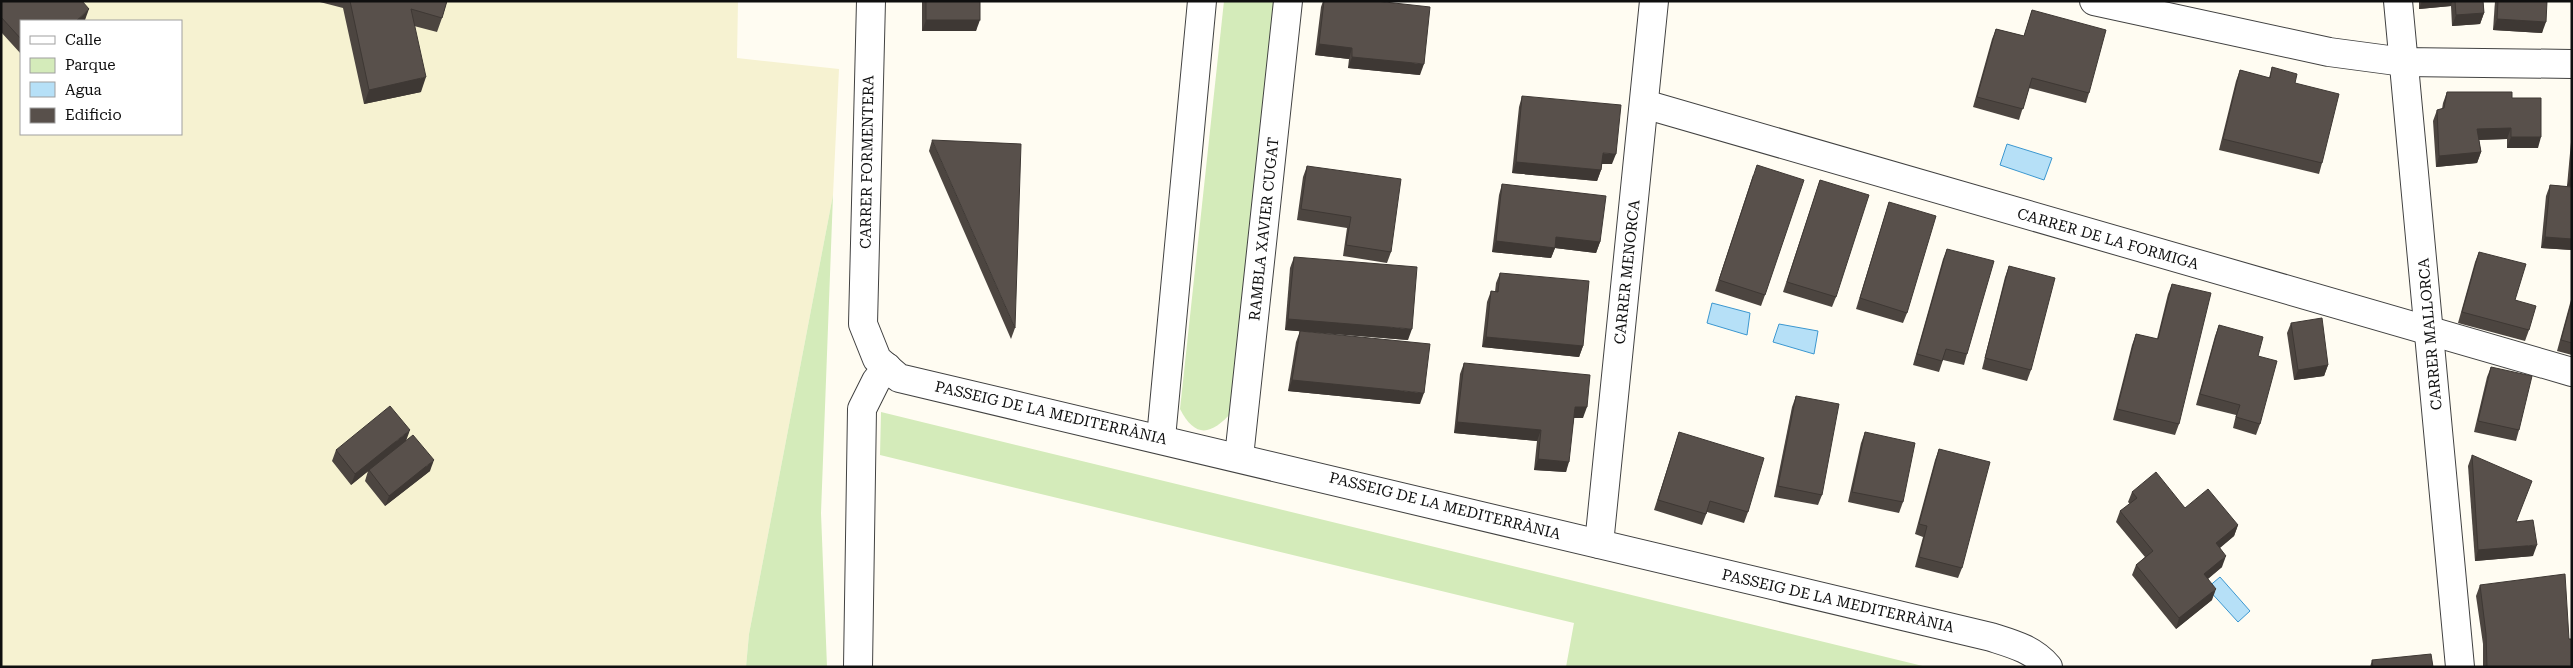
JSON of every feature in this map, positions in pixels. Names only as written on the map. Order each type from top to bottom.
[{"type":"street","name":"CARRER FORMENTERA","points":[[863,324],[871,1]]},
{"type":"street","points":[[1160,438],[1202,1]]},
{"type":"street","name":"RAMBLA XAVIER CUGAT","points":[[1239,457],[1288,1]]},
{"type":"street","name":"CARRER MENORCA","points":[[1599,544],[1654,1]]},
{"type":"street","points":[[2094,1],[2329,52],[2404,62],[2572,64]]},
{"type":"street","name":"CARRER MALLORCA","points":[[2398,1],[2431,332],[2460,667]]},
{"type":"street","name":"CARRER DE LA FORMIGA","points":[[1644,104],[2572,372]]},
{"type":"street","name":"PASSEIG DE LA MEDITERRÀNIA","points":[[863,324],[877,359],[900,378],[1073,420],[1160,438],[1991,637],[2017,645],[2038,656],[2048,667]]},
{"type":"street","points":[[858,667],[862,409],[876,381],[887,367]]},
{"type":"shaded area","points":[[1,1],[738,1],[737,58],[839,69],[833,195],[749,634],[746,667],[1,667]]},
{"type":"green space","points":[[1224,1],[1276,1],[1232,412],[1218,425],[1204,430],[1192,426],[1180,409]]},
{"type":"green space","points":[[833,195],[821,513],[827,667],[746,667],[749,634]]},
{"type":"green space","points":[[881,412],[1927,667],[1566,667],[1574,623],[880,455]]},
{"type":"water","points":[[2007,144],[2052,158],[2044,180],[2000,165]]},
{"type":"water","points":[[1712,303],[1750,313],[1747,335],[1707,323]]},
{"type":"water","points":[[1779,324],[1818,331],[1814,354],[1773,342]]},
{"type":"water","points":[[2220,577],[2250,611],[2238,622],[2207,588]]},
{"type":"building","points":[[1,1],[82,1],[89,9],[77,20],[20,20],[20,38],[1,17]]},
{"type":"building","points":[[350,1],[447,1],[442,18],[411,9],[426,77],[369,90]]},
{"type":"building","points":[[926,1],[980,1],[980,20],[926,20]]},
{"type":"building","points":[[1324,1],[1376,1],[1430,7],[1424,64],[1352,57],[1352,48],[1319,44]]},
{"type":"building","points":[[2455,1],[2483,1],[2484,13],[2456,15]]},
{"type":"building","points":[[2498,1],[2547,1],[2546,22],[2497,19]]},
{"type":"building","points":[[2032,10],[2106,30],[2089,93],[2032,78],[2023,109],[1977,97],[1996,29],[2024,36]]},
{"type":"building","points":[[2272,67],[2297,74],[2295,83],[2339,94],[2322,163],[2223,139],[2240,70],[2270,78]]},
{"type":"building","points":[[2447,92],[2512,92],[2512,98],[2541,98],[2541,137],[2511,137],[2511,128],[2477,129],[2481,152],[2439,156],[2437,110],[2444,108]]},
{"type":"building","points":[[1522,96],[1621,105],[1616,154],[1603,153],[1601,170],[1516,162]]},
{"type":"building","points":[[932,140],[1021,144],[1015,328]]},
{"type":"building","points":[[1757,165],[1804,180],[1765,295],[1719,280]]},
{"type":"building","points":[[1307,166],[1401,179],[1391,252],[1346,245],[1351,217],[1301,209]]},
{"type":"building","points":[[1820,180],[1869,195],[1836,297],[1787,282]]},
{"type":"building","points":[[1502,184],[1606,196],[1600,242],[1556,237],[1555,248],[1496,241]]},
{"type":"building","points":[[2550,185],[2572,187],[2572,239],[2545,237]]},
{"type":"building","points":[[1889,202],[1936,216],[1907,313],[1860,298]]},
{"type":"building","points":[[1947,249],[1994,261],[1967,354],[1946,349],[1942,361],[1917,354]]},
{"type":"building","points":[[2479,252],[2526,264],[2515,300],[2536,306],[2529,330],[2462,312]]},
{"type":"building","points":[[1294,257],[1417,267],[1412,329],[1288,319]]},
{"type":"building","points":[[2009,266],[2055,278],[2031,370],[1985,358]]},
{"type":"building","points":[[1500,273],[1589,281],[1583,346],[1486,337],[1491,291],[1498,292]]},
{"type":"building","points":[[2172,284],[2211,293],[2179,424],[2117,409],[2136,334],[2158,339]]},
{"type":"building","points":[[2572,300],[2572,343],[2561,340]]},
{"type":"building","points":[[2322,318],[2328,365],[2298,370],[2291,323]]},
{"type":"building","points":[[2219,325],[2263,337],[2258,356],[2277,361],[2260,424],[2236,417],[2240,405],[2200,394]]},
{"type":"building","points":[[1300,331],[1430,344],[1424,393],[1292,380]]},
{"type":"building","points":[[1464,363],[1590,375],[1587,407],[1575,407],[1569,462],[1538,459],[1541,430],[1457,422]]},
{"type":"building","points":[[2491,367],[2532,376],[2519,430],[2478,421]]},
{"type":"building","points":[[1796,396],[1839,404],[1822,495],[1778,486]]},
{"type":"building","points":[[390,406],[410,430],[355,474],[336,450]]},
{"type":"building","points":[[1679,432],[1764,458],[1748,512],[1710,501],[1706,514],[1658,500]]},
{"type":"building","points":[[1865,432],[1915,443],[1903,502],[1852,492]]},
{"type":"building","points":[[413,435],[434,460],[389,496],[369,470]]},
{"type":"building","points":[[1939,449],[1990,462],[1962,568],[1919,557],[1927,526],[1919,524]]},
{"type":"building","points":[[2472,455],[2532,481],[2516,522],[2533,520],[2537,545],[2478,550]]},
{"type":"building","points":[[2156,472],[2185,508],[2208,489],[2238,525],[2216,543],[2226,556],[2204,574],[2216,589],[2179,618],[2136,565],[2153,551],[2120,511],[2137,498],[2132,492]]},
{"type":"building","points":[[2565,574],[2569,639],[2572,639],[2572,667],[2487,667],[2486,634],[2480,585]]},
{"type":"building","points":[[2431,654],[2433,667],[2373,667],[2372,660]]}]
